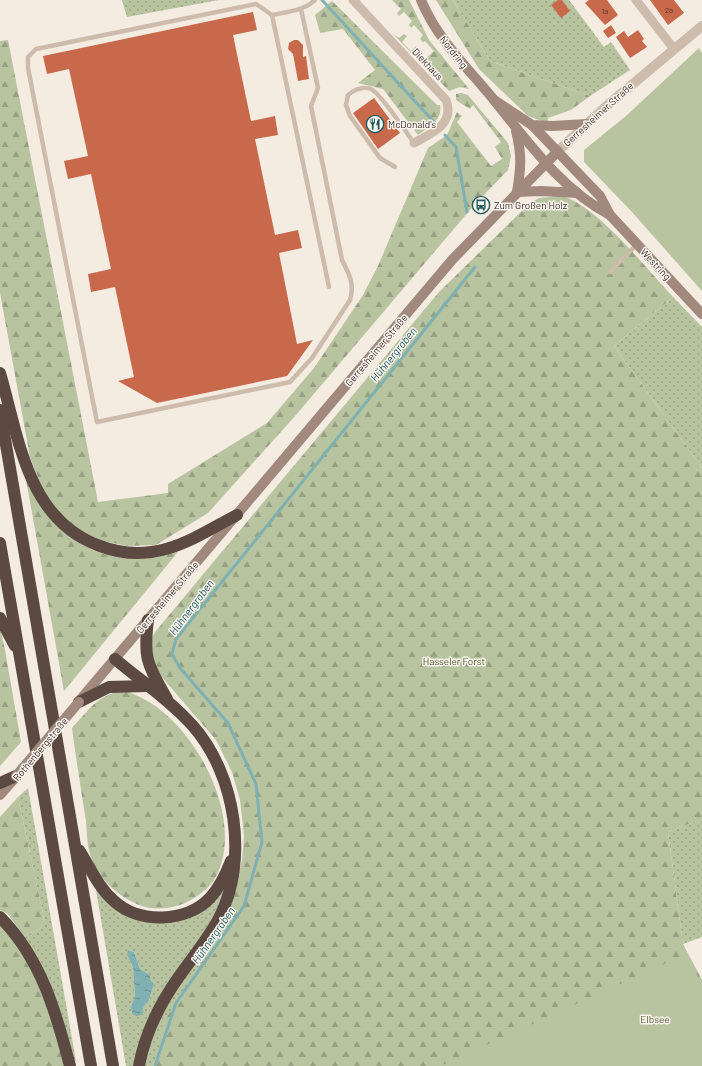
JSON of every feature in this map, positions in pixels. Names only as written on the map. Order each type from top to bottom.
[{"type":"highway","points":[[0,373],[32,482],[41,499],[62,524],[79,536],[106,549],[122,552],[154,552],[183,544],[237,515]]},
{"type":"highway","points":[[0,410],[114,1066]]},
{"type":"highway","points":[[0,543],[91,1066]]},
{"type":"highway","points":[[0,618],[20,656]]},
{"type":"highway","points":[[148,620],[146,646],[148,661],[171,705]]},
{"type":"highway","points":[[115,659],[171,705],[194,727],[208,748],[227,790],[232,812],[236,846],[234,875],[219,918],[160,1004],[150,1028],[139,1066]]},
{"type":"highway","points":[[79,702],[109,687],[147,686]]},
{"type":"highway","points":[[0,783],[16,776]]},
{"type":"highway","points":[[75,843],[102,888],[115,902],[130,911],[147,916],[166,918],[194,908],[209,899],[226,874],[236,846]]},
{"type":"highway","points":[[0,917],[20,940],[44,982],[58,1021],[70,1066]]},
{"type":"main road","name":"Nordring","points":[[420,0],[446,43],[494,100],[516,129],[546,162]]},
{"type":"main road","name":"Nordring","points":[[494,100],[532,125],[558,151]]},
{"type":"main road","points":[[532,125],[552,126],[587,124]]},
{"type":"main road","points":[[516,129],[522,155],[522,166],[517,192],[541,191],[577,193]]},
{"type":"main road","name":"Gerresheimer Straße","points":[[79,702],[443,271],[517,192],[558,151]]},
{"type":"main road","name":"Westring","points":[[558,151],[600,196],[610,215],[702,314]]},
{"type":"main road","name":"Westring","points":[[546,162],[577,193],[593,206],[610,215]]},
{"type":"main road","name":"Rothenbergstraße","points":[[0,795],[79,702]]},
{"type":"street","name":"Diekhaus","points":[[353,0],[446,100],[448,115],[445,121],[438,129],[414,143]]},
{"type":"street","points":[[636,0],[674,49]]},
{"type":"street","name":"Gerresheimer Straße","points":[[558,151],[587,124],[702,26]]},
{"type":"lane","points":[[272,15],[301,9],[310,5],[315,0]]},
{"type":"lane","points":[[301,9],[318,88],[311,106],[342,260],[352,279],[353,290],[350,300],[312,358],[290,382],[97,422],[28,68],[28,57],[36,49],[256,4],[272,15],[329,287]]},
{"type":"lane","points":[[395,167],[380,158],[350,116],[346,105],[348,95],[357,89],[364,88],[375,92],[414,143]]},
{"type":"lane","points":[[610,272],[637,244]]},
{"type":"green space","points":[[122,0],[219,0],[127,17]]},
{"type":"green space","points":[[392,0],[409,0],[429,40],[469,89],[460,87],[449,91],[393,34],[399,38],[404,34],[407,36],[402,42],[411,51],[416,46],[418,49],[414,53],[422,62],[434,51],[425,41],[423,42],[420,39],[423,35],[414,25],[411,28],[409,25],[412,21],[404,12],[399,16],[397,13],[401,9]]},
{"type":"green space","points":[[436,0],[453,0],[490,61],[590,96],[571,110],[548,118],[547,123],[528,116],[479,69]]},
{"type":"green space","points":[[453,0],[569,0],[604,47],[611,42],[630,70],[590,96],[490,61]]},
{"type":"green space","points":[[332,1],[437,105],[440,105],[439,115],[431,126],[418,135],[383,89],[358,83],[375,70],[343,29],[320,33],[315,15]]},
{"type":"green space","points":[[8,40],[98,502],[168,493],[168,484],[267,423],[314,368],[363,295],[378,266],[428,148],[447,135],[457,112],[462,116],[457,122],[491,166],[502,159],[495,147],[501,142],[473,105],[470,109],[456,100],[456,94],[461,93],[468,95],[508,143],[511,156],[508,170],[475,204],[296,415],[208,513],[156,545],[127,546],[103,541],[82,532],[60,516],[43,491],[30,457],[0,293],[0,41]]},
{"type":"green space","points":[[699,48],[702,53],[702,291],[632,212],[584,162],[584,150],[626,116]]},
{"type":"green space","name":"Hasseler Forst","points":[[563,196],[592,213],[607,226],[636,255],[673,297],[614,346],[702,468],[702,819],[668,832],[683,944],[702,980],[702,1066],[153,1066],[162,1044],[157,1036],[168,1015],[219,947],[216,930],[232,898],[242,861],[244,836],[240,800],[232,772],[216,740],[154,668],[151,640],[155,632],[439,292],[530,203],[539,198]]},
{"type":"green space","points":[[673,297],[702,327],[702,468],[614,346]]},
{"type":"green space","points":[[25,474],[32,492],[54,523],[68,535],[84,545],[101,553],[120,558],[144,559],[178,552],[64,691]]},
{"type":"green space","points":[[0,628],[21,742],[0,766]]},
{"type":"green space","points":[[123,691],[147,701],[170,718],[190,741],[207,768],[219,798],[225,827],[223,855],[214,880],[196,897],[177,906],[164,908],[145,907],[123,897],[104,880],[91,857],[87,840],[86,821],[72,728],[94,704],[107,696]]},
{"type":"green space","points":[[28,788],[75,1062],[61,1013],[49,981],[34,950],[24,936],[40,929],[44,919],[18,797]]},
{"type":"green space","points":[[18,797],[44,919],[40,929],[24,936],[8,914],[0,910],[0,817]]},
{"type":"green space","points":[[702,819],[702,937],[683,944],[668,832]]},
{"type":"green space","points":[[230,884],[135,1066],[126,1066],[96,890],[99,889],[109,901],[175,918]],"holes":[[[129,950],[134,952],[140,969],[150,975],[150,979],[154,984],[148,1003],[146,1003],[136,1015],[131,1006],[135,996],[133,967],[127,955]]]},
{"type":"green space","points":[[0,924],[28,962],[42,990],[65,1066],[0,1066]]},
{"type":"green space","points":[[216,930],[219,947],[162,1044],[153,1066],[145,1066],[151,1043],[161,1018],[175,992]]},
{"type":"green space","name":"Elbsee","points":[[686,954],[702,985],[702,1066],[440,1066]]},
{"type":"water","points":[[128,950],[134,952],[140,969],[150,975],[150,979],[154,984],[148,1003],[146,1003],[142,1010],[144,1012],[141,1015],[136,1016],[132,1013],[131,1006],[135,996],[133,967],[127,955]]},
{"type":"building","points":[[558,0],[562,0],[570,11],[561,18],[551,5]]},
{"type":"building","points":[[589,0],[607,0],[618,15],[605,25],[585,3]]},
{"type":"building","points":[[650,0],[674,0],[684,13],[668,25]]},
{"type":"building","points":[[253,12],[257,30],[233,35],[251,121],[275,116],[278,135],[255,139],[275,235],[298,230],[302,248],[279,253],[297,344],[313,340],[287,376],[157,403],[118,381],[134,377],[115,287],[91,292],[88,274],[111,269],[91,174],[68,179],[64,161],[88,156],[69,69],[47,74],[43,56]]},
{"type":"building","points":[[611,25],[616,33],[608,38],[603,31]]},
{"type":"building","points":[[638,30],[644,39],[642,41],[647,47],[630,58],[616,37],[624,31],[628,37]]},
{"type":"building","points":[[294,40],[298,40],[303,45],[303,57],[306,56],[309,79],[298,81],[293,54],[288,49],[289,43]]},
{"type":"building","name":"McDonald's","points":[[374,98],[400,133],[378,149],[353,113]]},
{"type":"waterway","name":"Hühnergraben","points":[[322,0],[434,122]]},
{"type":"waterway","name":"Hühnergraben","points":[[445,135],[456,147],[467,212]]},
{"type":"waterway","name":"Hühnergraben","points":[[155,1066],[176,1003],[244,906],[262,842],[256,784],[228,723],[180,668],[172,654],[176,639],[475,267]]},
{"type":"place","name":"McDonald's","points":[[375,124]]},
{"type":"place","name":"Zum Großen Holz","points":[[481,205]]}]
